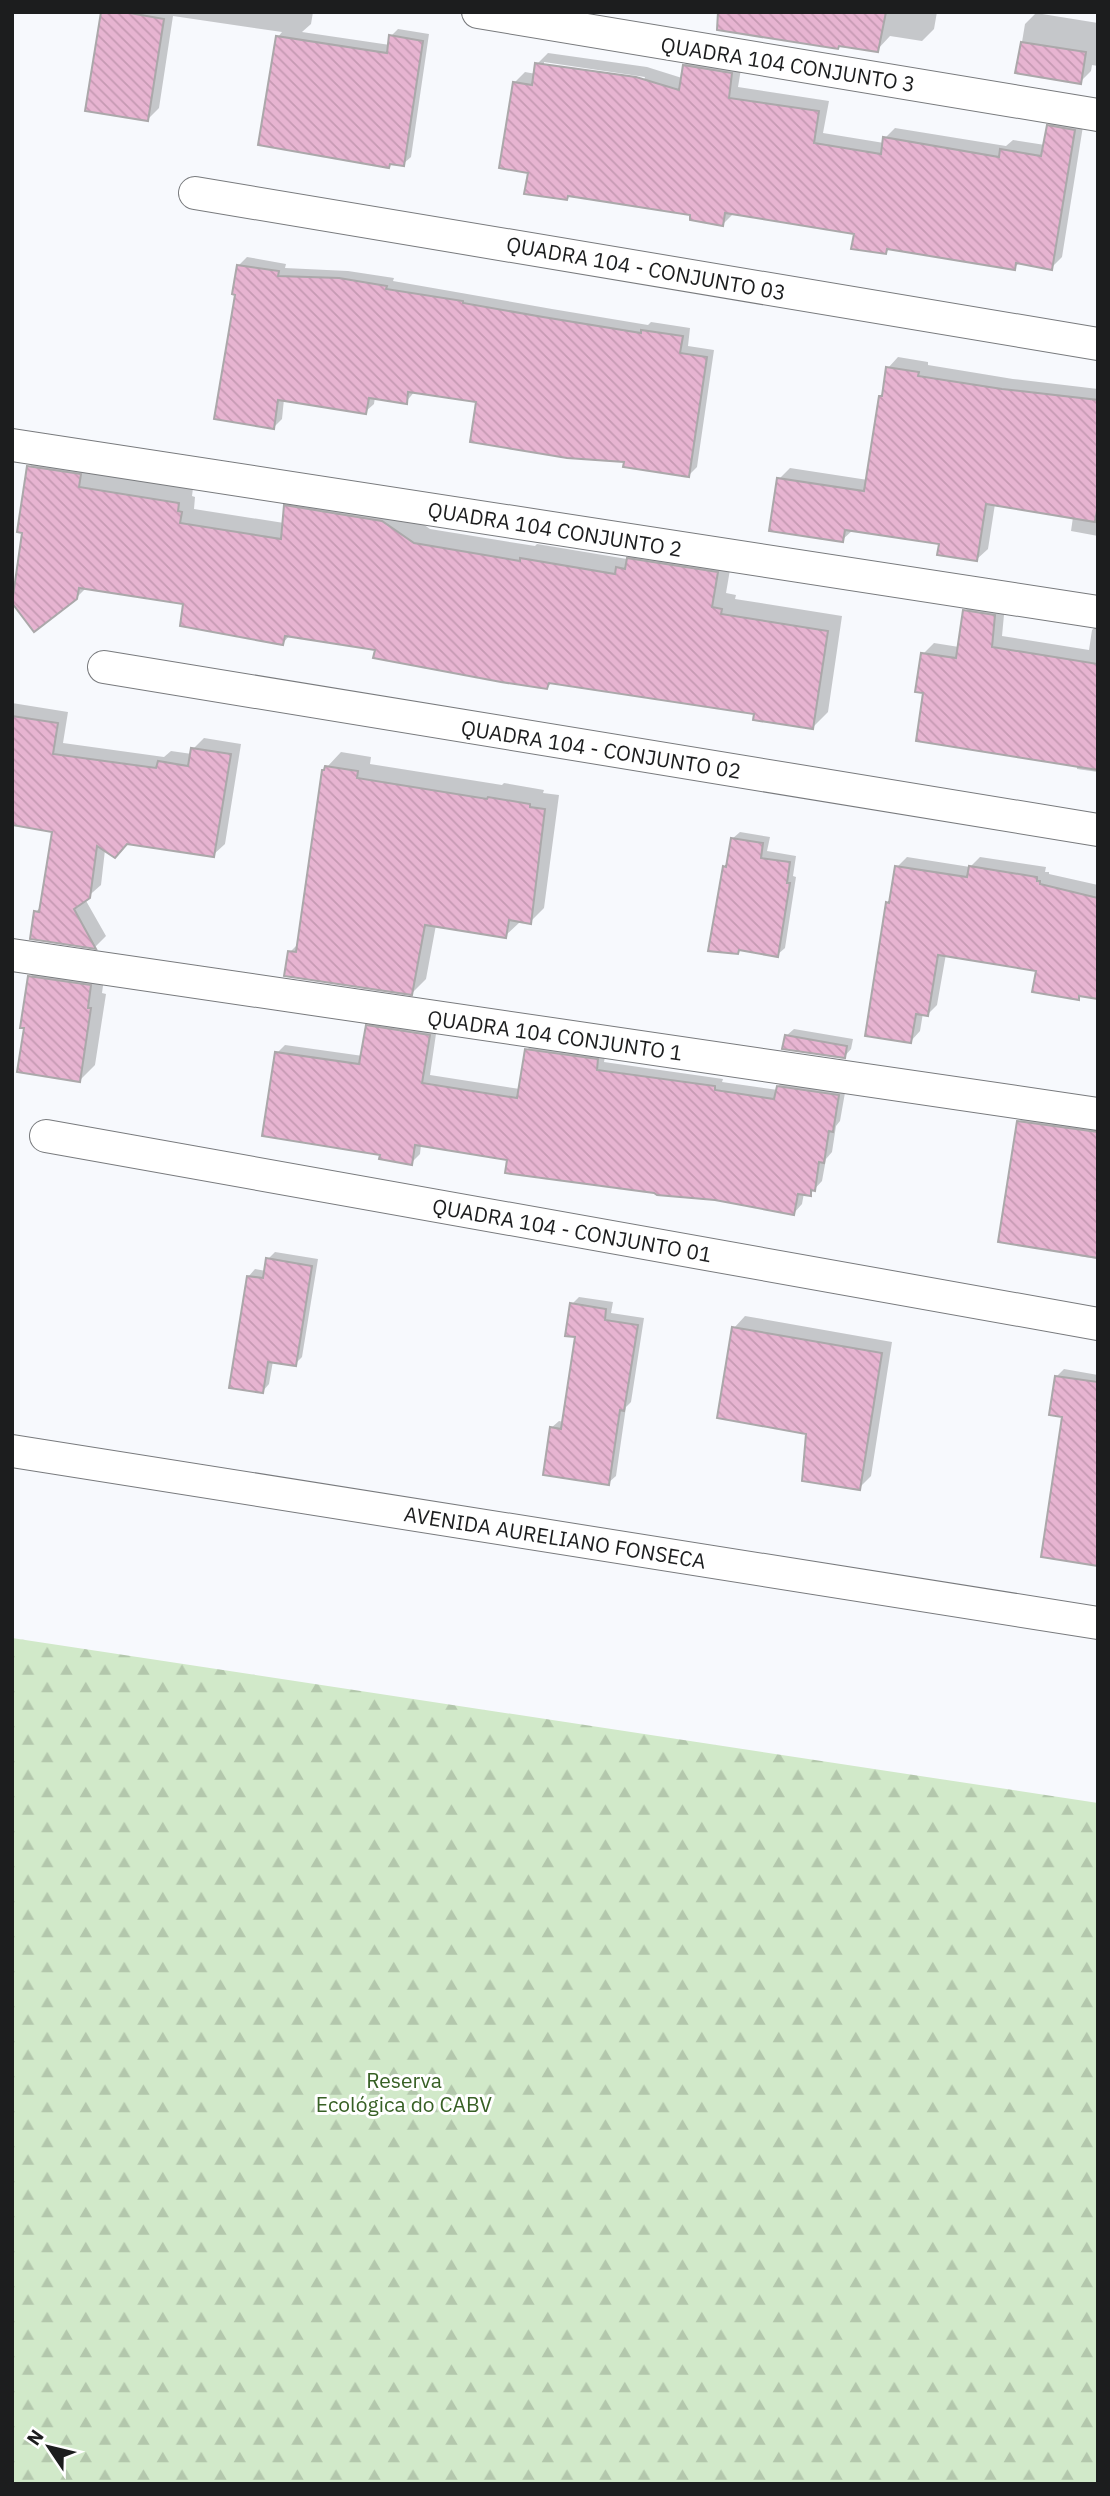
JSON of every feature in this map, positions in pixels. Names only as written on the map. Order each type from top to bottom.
[{"type":"street","name":"QUADRA 104 CONJUNTO 3","points":[[478,12],[1098,115]]},
{"type":"street","name":"QUADRA 104 - CONJUNTO 03","points":[[195,192],[1098,344]]},
{"type":"street","name":"QUADRA 104 CONJUNTO 2","points":[[12,445],[1098,612]]},
{"type":"street","name":"QUADRA 104 - CONJUNTO 02","points":[[104,667],[1098,830]]},
{"type":"street","name":"QUADRA 104 CONJUNTO 1","points":[[12,955],[1098,1114]]},
{"type":"street","name":"QUADRA 104 - CONJUNTO 01","points":[[46,1136],[1098,1324]]},
{"type":"street","name":"AVENIDA AURELIANO FONSECA","points":[[12,1451],[1098,1623]]},
{"type":"green space","name":"Reserva Ecológica do CABV","points":[[12,1638],[1098,1803],[1098,2484],[12,2484]]},
{"type":"building","points":[[101,12],[124,12],[164,19],[148,121],[85,111]]},
{"type":"building","points":[[718,12],[886,12],[878,52],[839,46],[838,49],[717,30]]},
{"type":"building","points":[[389,35],[423,41],[404,166],[390,164],[389,168],[258,145],[276,36],[387,53]]},
{"type":"building","points":[[1021,42],[1086,52],[1081,84],[1015,73]]},
{"type":"building","points":[[535,63],[636,77],[679,90],[683,65],[732,73],[729,98],[819,111],[814,143],[881,154],[883,137],[999,157],[1000,149],[1041,156],[1047,125],[1075,130],[1052,270],[1016,263],[1015,270],[887,249],[886,254],[851,249],[854,234],[725,213],[723,226],[690,220],[690,215],[568,196],[567,200],[524,194],[528,173],[499,168],[513,82],[532,85]]},
{"type":"building","points":[[237,265],[279,271],[278,276],[339,278],[543,317],[641,333],[641,330],[683,336],[680,353],[707,357],[689,477],[623,467],[624,462],[567,458],[470,442],[476,402],[408,392],[407,404],[369,398],[366,414],[278,400],[274,429],[214,419],[235,295],[232,294]]},
{"type":"building","points":[[886,367],[919,372],[918,376],[1098,400],[1098,505],[1095,522],[986,504],[977,561],[937,555],[939,544],[845,530],[843,542],[769,531],[777,478],[864,491]]},
{"type":"building","points":[[27,466],[81,474],[79,487],[179,503],[178,511],[182,512],[180,523],[281,539],[284,505],[382,521],[414,543],[520,561],[520,558],[615,574],[616,567],[625,569],[627,558],[718,572],[712,607],[722,609],[721,614],[828,631],[813,729],[753,720],[754,714],[549,683],[547,689],[501,682],[373,658],[375,650],[285,636],[283,645],[180,626],[183,604],[79,588],[77,599],[34,632],[12,603],[22,533],[17,532]]},
{"type":"building","points":[[963,610],[995,615],[992,647],[1098,664],[1098,770],[916,741],[923,693],[915,692],[921,653],[956,658]]},
{"type":"building","points":[[12,716],[58,723],[53,754],[156,768],[158,761],[188,766],[191,748],[231,754],[214,857],[127,844],[115,858],[97,846],[90,898],[74,909],[96,949],[30,939],[34,911],[39,912],[52,832],[12,825]]},
{"type":"building","points":[[325,766],[358,771],[357,778],[487,799],[488,797],[545,809],[531,924],[509,920],[506,938],[425,925],[412,995],[284,976],[288,951],[296,952],[322,770]]},
{"type":"building","points":[[731,838],[763,843],[761,858],[790,862],[787,883],[790,883],[778,957],[739,950],[738,954],[708,951],[723,866],[726,867]]},
{"type":"building","points":[[895,866],[967,877],[969,866],[1037,877],[1040,884],[1098,898],[1098,999],[1079,996],[1079,1000],[1032,992],[1036,971],[938,955],[928,1016],[916,1014],[911,1043],[865,1036],[886,902],[889,903]]},
{"type":"building","points":[[28,976],[91,985],[88,1008],[91,1008],[80,1082],[17,1072]]},
{"type":"building","points":[[366,1025],[430,1035],[422,1083],[517,1098],[525,1049],[598,1059],[597,1070],[715,1086],[715,1090],[774,1099],[777,1086],[839,1095],[833,1132],[829,1131],[824,1163],[819,1162],[815,1191],[811,1190],[811,1196],[798,1194],[794,1215],[715,1200],[657,1195],[505,1173],[507,1160],[415,1145],[412,1165],[379,1159],[380,1155],[262,1136],[275,1052],[359,1064]]},
{"type":"building","points":[[785,1035],[847,1046],[845,1058],[782,1049]]},
{"type":"building","points":[[1017,1121],[1098,1132],[1098,1258],[998,1242]]},
{"type":"building","points":[[266,1258],[312,1266],[296,1366],[268,1362],[263,1393],[229,1388],[247,1276],[263,1278]]},
{"type":"building","points":[[570,1303],[606,1309],[605,1320],[638,1325],[624,1411],[620,1410],[609,1485],[543,1475],[550,1427],[561,1429],[575,1337],[565,1336]]},
{"type":"building","points":[[732,1327],[882,1353],[860,1490],[802,1481],[806,1434],[717,1418]]},
{"type":"building","points":[[1055,1376],[1098,1382],[1098,1566],[1041,1557],[1062,1417],[1049,1415]]}]
